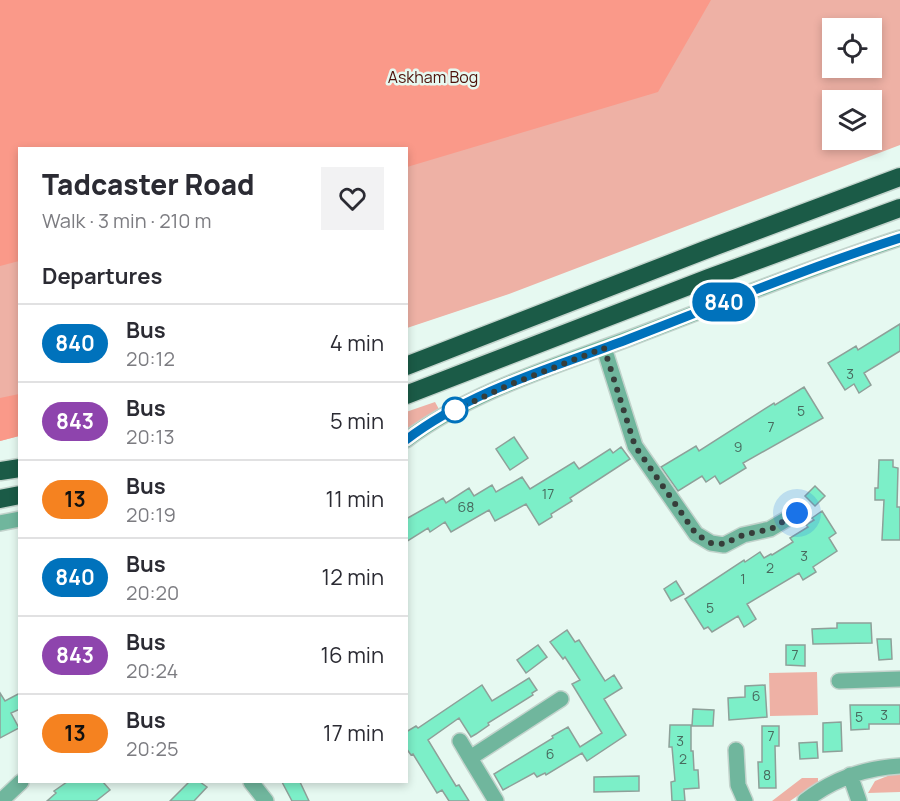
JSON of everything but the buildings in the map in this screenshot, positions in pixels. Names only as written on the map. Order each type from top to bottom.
[{"type":"highway","points":[[408,365],[900,177]]},
{"type":"highway","points":[[408,394],[709,278],[900,208]]},
{"type":"highway","points":[[0,471],[18,468]]},
{"type":"highway","points":[[0,499],[18,495]]},
{"type":"street","points":[[408,439],[472,401],[831,261],[900,238]]},
{"type":"street","points":[[604,348],[635,446],[696,534],[711,543],[724,544],[743,535],[771,529],[797,513]]},
{"type":"street","points":[[0,523],[18,519]]},
{"type":"street","points":[[839,681],[900,679]]},
{"type":"street","points":[[471,758],[561,699]]},
{"type":"street","points":[[460,741],[496,801]]},
{"type":"street","points":[[736,750],[738,785],[745,801]]},
{"type":"street","points":[[805,801],[828,785],[850,775],[882,767],[900,766]]},
{"type":"street","points":[[850,775],[859,801]]},
{"type":"street","points":[[1,801],[20,783]]},
{"type":"street","points":[[252,783],[266,801]]},
{"type":"green space","points":[[0,0],[900,0],[900,145],[509,294],[408,328],[408,147],[18,147],[18,436],[0,441]]},
{"type":"green space","name":"Askham Bog","points":[[0,0],[711,0],[658,92],[408,167],[408,147],[18,147],[18,261],[0,266]]},
{"type":"green space","points":[[18,394],[18,436],[0,441],[0,398]]},
{"type":"green space","points":[[435,402],[440,411],[408,430],[408,411]]},
{"type":"green space","points":[[817,672],[818,715],[770,716],[769,673]]},
{"type":"green space","points":[[890,775],[900,775],[900,792],[868,793],[875,781]]},
{"type":"green space","points":[[802,778],[818,778],[818,782],[790,801],[772,801]]},
{"type":"bus line","name":"840","points":[[408,439],[443,416],[509,385],[812,268],[900,238]]},
{"type":"route","points":[[455,410],[509,385],[604,348],[635,446],[696,534],[711,543],[724,544],[743,535],[771,529],[797,513]]}]
